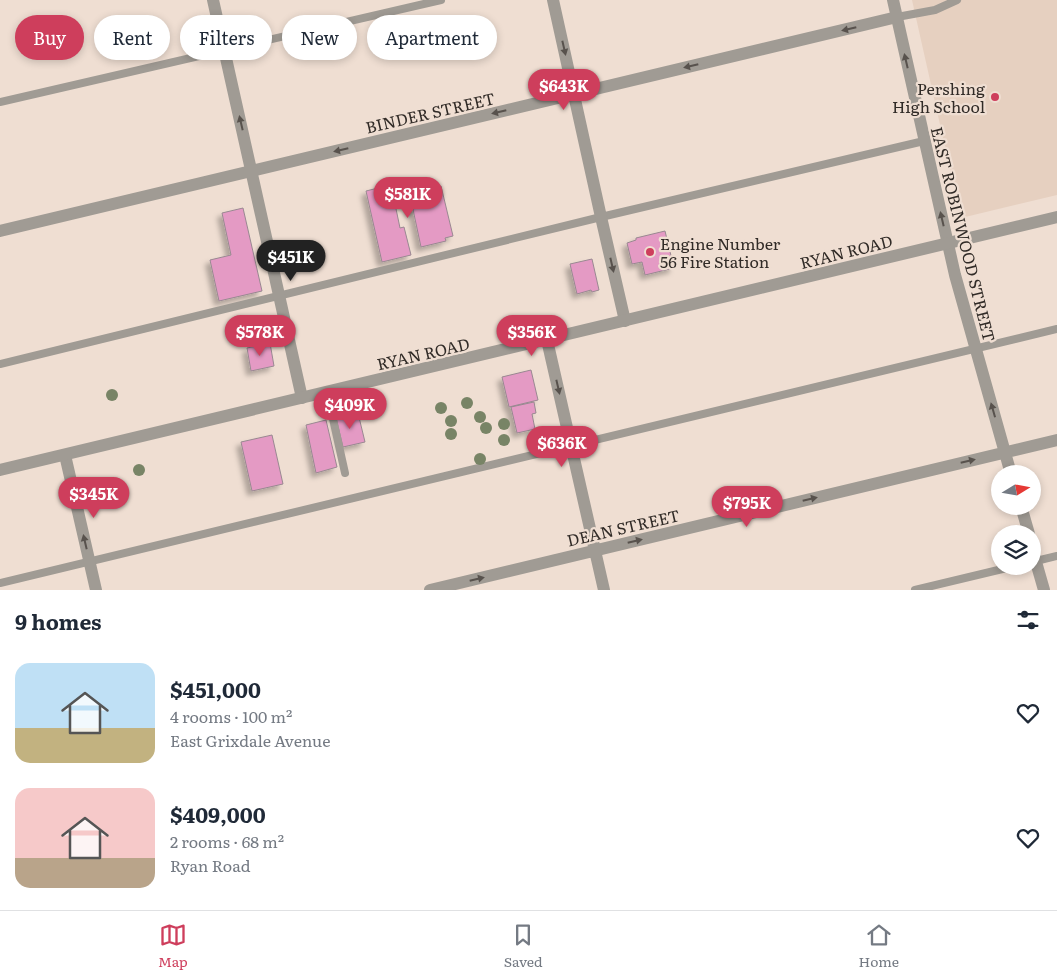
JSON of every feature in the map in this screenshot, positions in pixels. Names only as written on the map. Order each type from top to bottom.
[{"type":"street","points":[[213,0],[216,15]]},
{"type":"street","points":[[553,0],[625,321]]},
{"type":"street","name":"EAST ROBINWOOD STREET","points":[[893,0],[947,243],[1009,465]]},
{"type":"street","name":"BINDER STREET","points":[[0,230],[896,18]]},
{"type":"street","points":[[226,60],[302,398]]},
{"type":"street","name":"RYAN ROAD","points":[[0,470],[1057,217]]},
{"type":"street","points":[[547,340],[604,590]]},
{"type":"street","name":"DEAN STREET","points":[[430,590],[1057,440]]},
{"type":"street","points":[[65,455],[96,590]]},
{"type":"street","points":[[1039,575],[1044,590]]},
{"type":"lane","points":[[272,39],[441,0]]},
{"type":"lane","points":[[896,18],[935,10],[957,0]]},
{"type":"lane","points":[[0,102],[181,60]]},
{"type":"lane","points":[[0,364],[601,217],[924,141]]},
{"type":"lane","points":[[0,583],[1057,329]]},
{"type":"lane","points":[[327,392],[345,473]]},
{"type":"lane","points":[[1041,560],[1057,556]]},
{"type":"lane","points":[[915,590],[991,572]]},
{"type":"shaded area","name":"Pershing High School","points":[[912,0],[1057,0],[1057,195],[961,218]]},
{"type":"building","points":[[394,184],[410,193],[441,186],[453,236],[445,238],[446,241],[421,247],[411,200],[395,204],[400,228],[404,227],[411,255],[382,262],[366,191]]},
{"type":"building","points":[[243,208],[262,291],[219,301],[210,260],[231,255],[222,213]]},
{"type":"building","name":"Engine Number 56 Fire Station","points":[[665,231],[674,268],[645,275],[642,262],[632,264],[627,243],[636,240],[636,238]]},
{"type":"building","points":[[592,259],[599,290],[577,294],[570,264]]},
{"type":"building","points":[[270,343],[274,366],[251,371],[247,348]]},
{"type":"building","points":[[531,370],[538,400],[509,407],[502,377]]},
{"type":"building","points":[[534,402],[536,413],[532,414],[535,429],[517,433],[511,407]]},
{"type":"building","points":[[358,413],[365,442],[343,447],[336,418]]},
{"type":"building","points":[[326,420],[337,467],[316,473],[306,425]]},
{"type":"building","points":[[272,435],[283,484],[252,491],[241,442]]},
{"type":"place","name":"Pershing High School","points":[[995,97]]},
{"type":"place","name":"Engine Number 56 Fire Station","points":[[650,252]]}]
